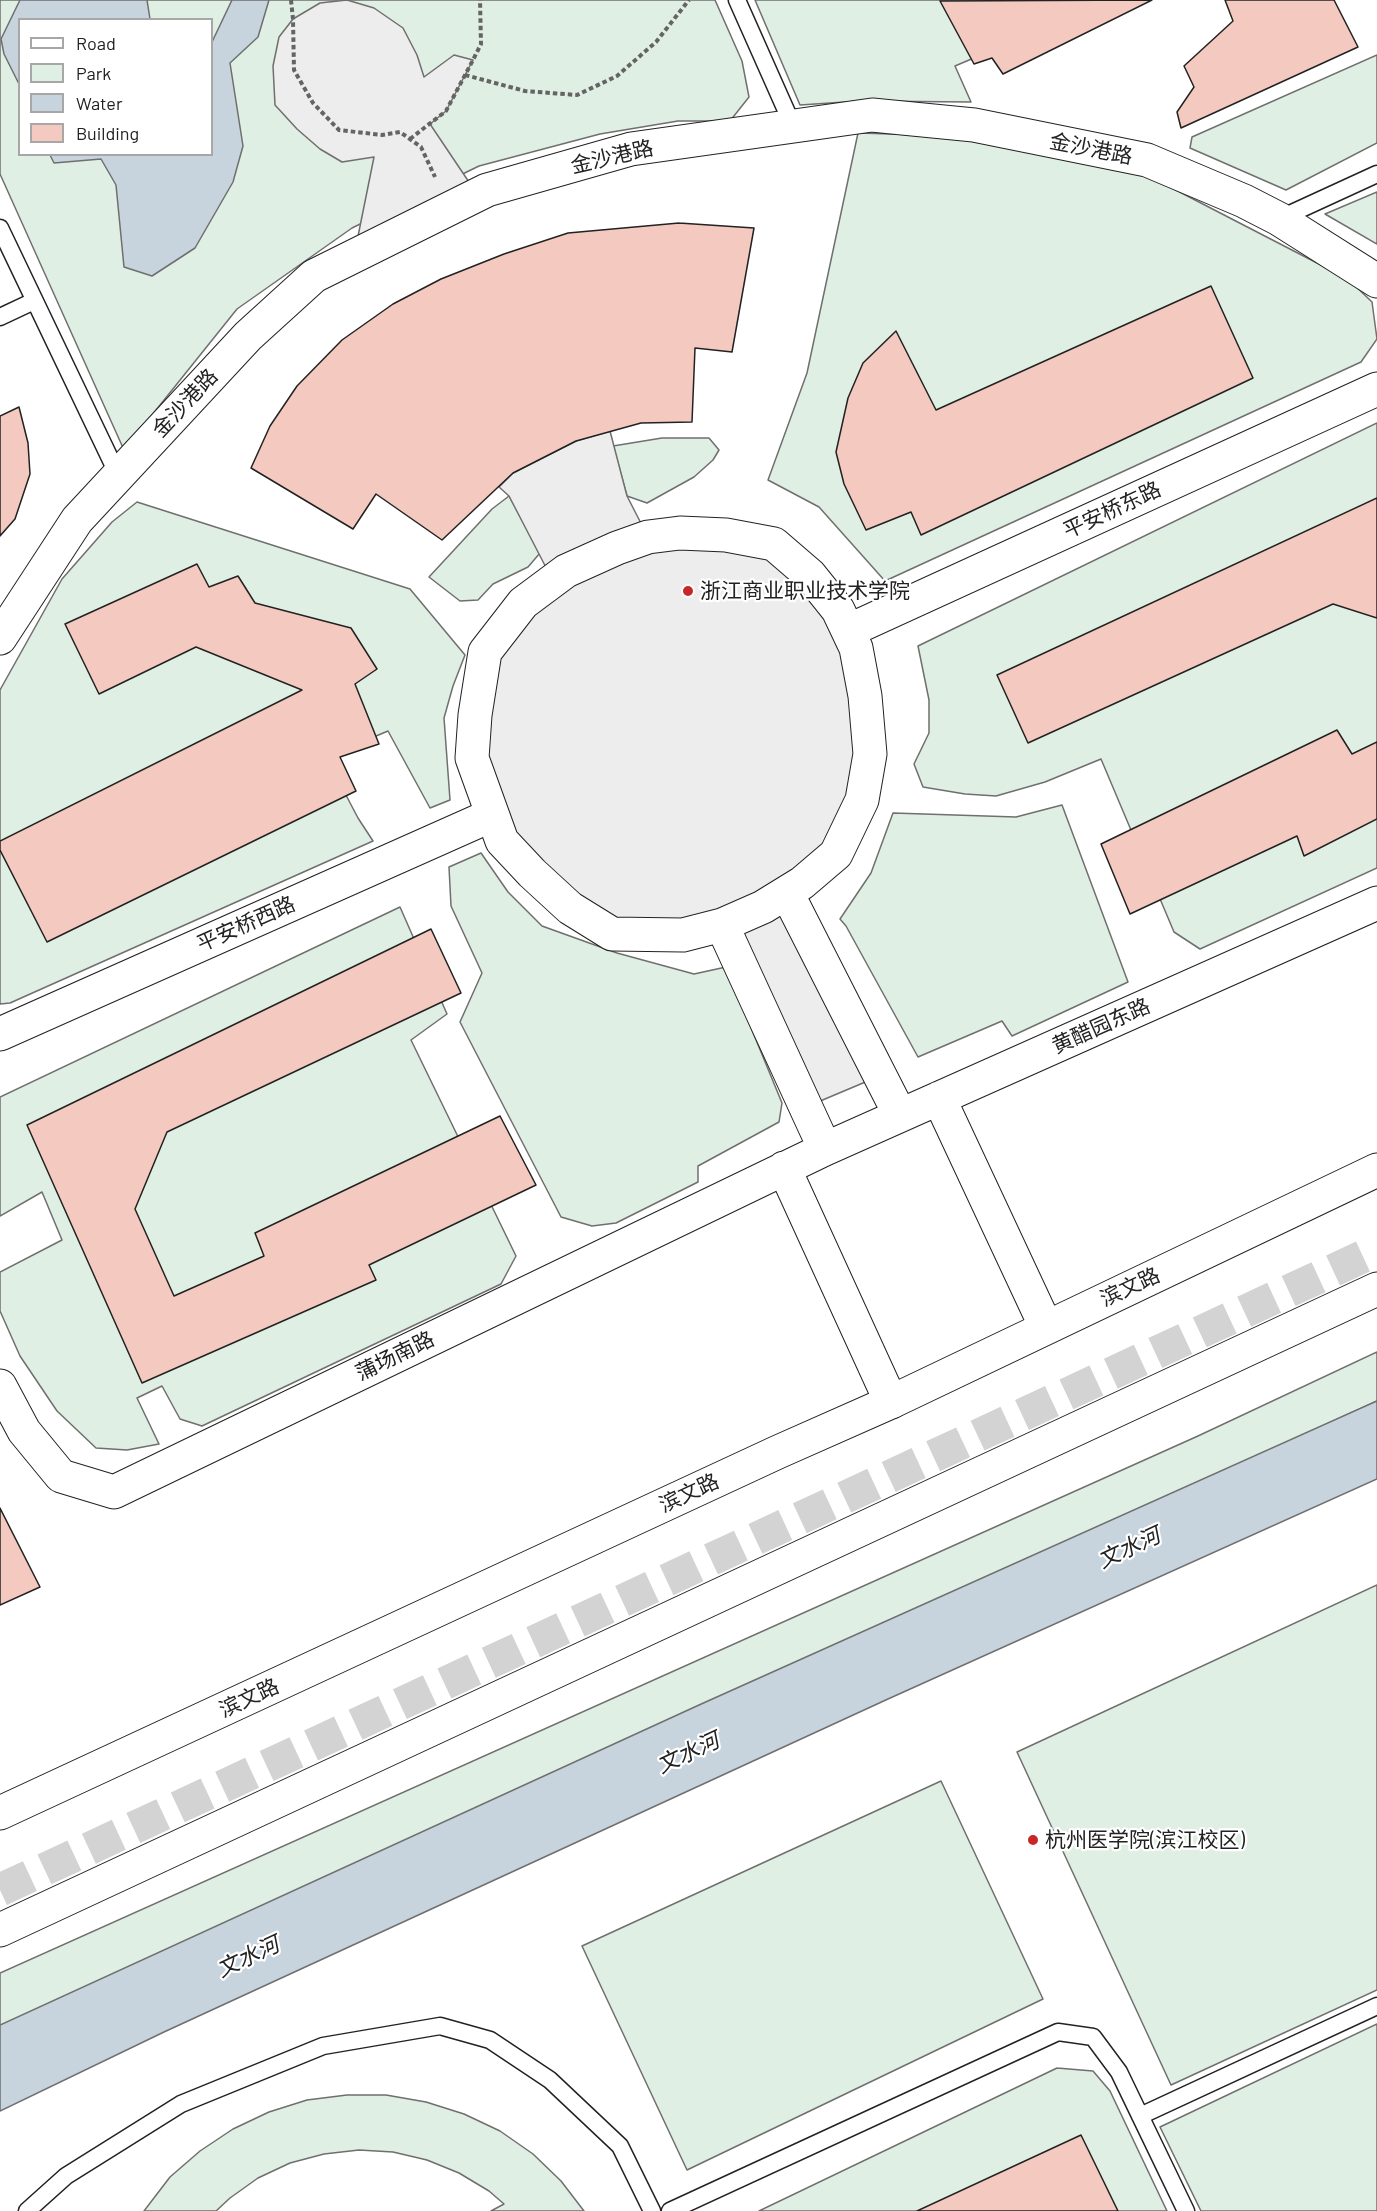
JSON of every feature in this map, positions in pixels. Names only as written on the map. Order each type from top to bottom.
[{"type":"street","name":"金沙港路","points":[[0,638],[77,520],[248,336],[314,276],[487,190],[631,149],[872,115],[974,125],[1147,160],[1244,201],[1279,219],[1377,281]]},
{"type":"street","name":"平安桥东路","points":[[848,631],[1377,389]]},
{"type":"street","points":[[680,533],[726,535],[774,544],[810,575],[838,610],[856,648],[865,696],[870,754],[862,801],[836,854],[802,883],[763,908],[722,926],[683,935],[612,934],[570,908],[532,873],[502,841],[492,815],[472,758],[475,715],[485,652],[523,603],[566,571],[648,537],[680,533]]},
{"type":"street","name":"平安桥西路","points":[[0,1034],[492,815]]},
{"type":"street","points":[[787,893],[900,1115]]},
{"type":"street","name":"黄醋园东路","points":[[825,1149],[1377,903]]},
{"type":"street","points":[[722,926],[825,1149]]},
{"type":"street","points":[[939,1098],[1046,1327]]},
{"type":"street","name":"蒲场南路","points":[[0,1386],[24,1431],[61,1476],[114,1492],[825,1149]]},
{"type":"street","points":[[784,1168],[891,1402]]},
{"type":"street","name":"滨文路","points":[[0,1813],[778,1452],[891,1402],[1377,1170]]},
{"type":"street","points":[[0,1930],[1377,1289]]},
{"type":"lane","points":[[737,0],[793,126]]},
{"type":"lane","points":[[1279,219],[1377,174]]},
{"type":"lane","points":[[0,228],[118,475]]},
{"type":"lane","points":[[0,317],[34,301]]},
{"type":"lane","points":[[1140,2116],[1377,2006]]},
{"type":"lane","points":[[27,2211],[66,2176],[181,2104],[323,2046],[440,2026],[490,2040],[550,2080],[620,2145],[652,2211]]},
{"type":"lane","points":[[670,2211],[1058,2032],[1093,2037],[1119,2072],[1186,2211]]},
{"type":"path","points":[[291,0],[294,70],[313,103],[339,130],[382,135],[400,132],[421,147],[450,208]]},
{"type":"path","points":[[410,140],[446,111],[481,44],[480,0]]},
{"type":"path","points":[[465,75],[525,91],[577,95],[617,76],[656,42],[689,0]]},
{"type":"green space","points":[[0,0],[715,0],[742,61],[749,97],[730,121],[678,121],[600,134],[479,166],[352,228],[237,309],[124,450],[0,174]]},
{"type":"green space","points":[[755,0],[1110,0],[955,66],[971,102],[860,101],[800,105]]},
{"type":"green space","points":[[1377,55],[1377,143],[1286,190],[1190,148],[1192,137]]},
{"type":"green space","points":[[858,133],[957,136],[1137,170],[1348,279],[1372,302],[1377,339],[1361,362],[885,581],[819,507],[768,480],[807,373]]},
{"type":"green space","points":[[1377,192],[1377,244],[1325,214]]},
{"type":"green space","points":[[1377,423],[1377,868],[1200,949],[1174,932],[1101,759],[1045,782],[996,796],[965,794],[923,787],[914,764],[929,733],[929,700],[918,646]]},
{"type":"green space","points":[[662,438],[709,438],[719,450],[713,460],[694,477],[647,503],[627,496],[613,446]]},
{"type":"green space","points":[[509,496],[540,553],[528,567],[493,584],[478,600],[460,601],[429,577],[492,509]]},
{"type":"green space","points":[[137,502],[410,589],[465,655],[444,718],[450,800],[430,808],[388,731],[326,757],[358,818],[373,841],[10,1003],[0,1004],[0,690],[62,579],[112,522]]},
{"type":"green space","points":[[1062,805],[1128,982],[1012,1036],[1002,1021],[918,1057],[840,919],[871,873],[893,813],[1016,817]]},
{"type":"green space","points":[[481,853],[508,892],[542,926],[617,953],[694,974],[726,967],[782,1103],[779,1122],[698,1166],[698,1182],[616,1223],[592,1226],[561,1217],[460,1022],[482,973],[451,906],[449,867]]},
{"type":"green space","points":[[400,907],[447,1014],[411,1040],[516,1256],[501,1284],[202,1426],[180,1419],[162,1386],[137,1398],[159,1444],[127,1450],[96,1448],[57,1411],[20,1356],[0,1311],[0,1272],[62,1240],[42,1192],[0,1216],[0,1097]]},
{"type":"green space","points":[[1377,1352],[1377,1401],[0,2033],[0,1973],[1198,1436]]},
{"type":"green space","points":[[1377,1585],[1377,1990],[1171,2085],[1017,1752]]},
{"type":"green space","points":[[941,1781],[1043,1999],[687,2170],[582,1946]]},
{"type":"green space","points":[[1377,2024],[1377,2211],[1201,2211],[1160,2127]]},
{"type":"green space","points":[[1057,2068],[1093,2071],[1110,2091],[1167,2211],[759,2211]]},
{"type":"green space","points":[[347,2095],[386,2095],[426,2102],[464,2114],[500,2131],[533,2154],[561,2181],[584,2211],[491,2211],[504,2204],[489,2191],[459,2173],[427,2160],[393,2152],[359,2150],[324,2154],[290,2163],[258,2178],[216,2211],[144,2211],[170,2177],[200,2151],[233,2129],[269,2112],[307,2100]]},
{"type":"shaded area","points":[[347,0],[374,8],[403,28],[417,55],[424,77],[454,55],[473,60],[446,111],[430,124],[477,194],[354,256],[374,157],[342,162],[320,149],[297,129],[275,105],[273,66],[279,37],[293,19],[320,3]]},
{"type":"shaded area","points":[[610,431],[627,496],[648,537],[774,544],[838,610],[862,800],[802,883],[882,1075],[806,1107],[722,926],[612,934],[502,841],[475,715],[485,652],[553,581],[509,496],[499,487],[513,473],[576,441]]},
{"type":"water","points":[[20,0],[147,0],[150,18],[18,18],[18,82],[4,54],[1,39]]},
{"type":"water","points":[[232,0],[269,0],[258,37],[230,63],[243,146],[233,182],[195,248],[152,276],[124,267],[116,185],[101,159],[54,163],[50,156],[213,156],[213,40]]},
{"type":"water","name":"文水河","points":[[1377,1401],[1377,1479],[888,1699],[164,2032],[0,2111],[0,2025],[699,1705]]},
{"type":"building","points":[[1152,0],[1003,74],[992,58],[974,64],[940,1]]},
{"type":"building","points":[[1225,0],[1334,0],[1358,47],[1181,128],[1177,112],[1194,87],[1184,66],[1233,21]]},
{"type":"building","points":[[679,223],[754,228],[732,352],[695,348],[692,422],[641,423],[576,441],[513,473],[442,540],[376,494],[353,529],[251,468],[270,426],[297,386],[342,340],[393,304],[441,279],[504,254],[568,233]]},
{"type":"building","points":[[1211,286],[1253,378],[921,535],[911,512],[866,530],[844,484],[836,452],[848,398],[863,363],[896,331],[936,410]]},
{"type":"building","points":[[19,407],[28,443],[30,474],[15,519],[0,536],[0,416]]},
{"type":"building","points":[[1377,498],[1377,618],[1333,604],[1028,743],[997,675]]},
{"type":"building","points":[[197,564],[209,587],[238,576],[255,603],[351,628],[377,669],[355,684],[379,744],[340,757],[356,791],[47,942],[0,850],[0,841],[302,690],[196,647],[99,694],[65,624]]},
{"type":"building","points":[[1337,730],[1352,754],[1377,742],[1377,819],[1304,856],[1297,836],[1130,914],[1101,844]]},
{"type":"building","points":[[431,929],[461,993],[167,1132],[135,1209],[174,1296],[264,1256],[255,1233],[500,1116],[536,1185],[369,1265],[376,1280],[142,1383],[27,1125]]},
{"type":"building","points":[[0,1508],[40,1587],[0,1605]]},
{"type":"building","points":[[1081,2135],[1118,2211],[917,2211]]},
{"type":"tunnel","points":[[0,1890],[1377,1250]]},
{"type":"place","name":"浙江商业职业技术学院","points":[[688,591]]},
{"type":"place","name":"杭州医学院(滨江校区)","points":[[1033,1840]]}]
